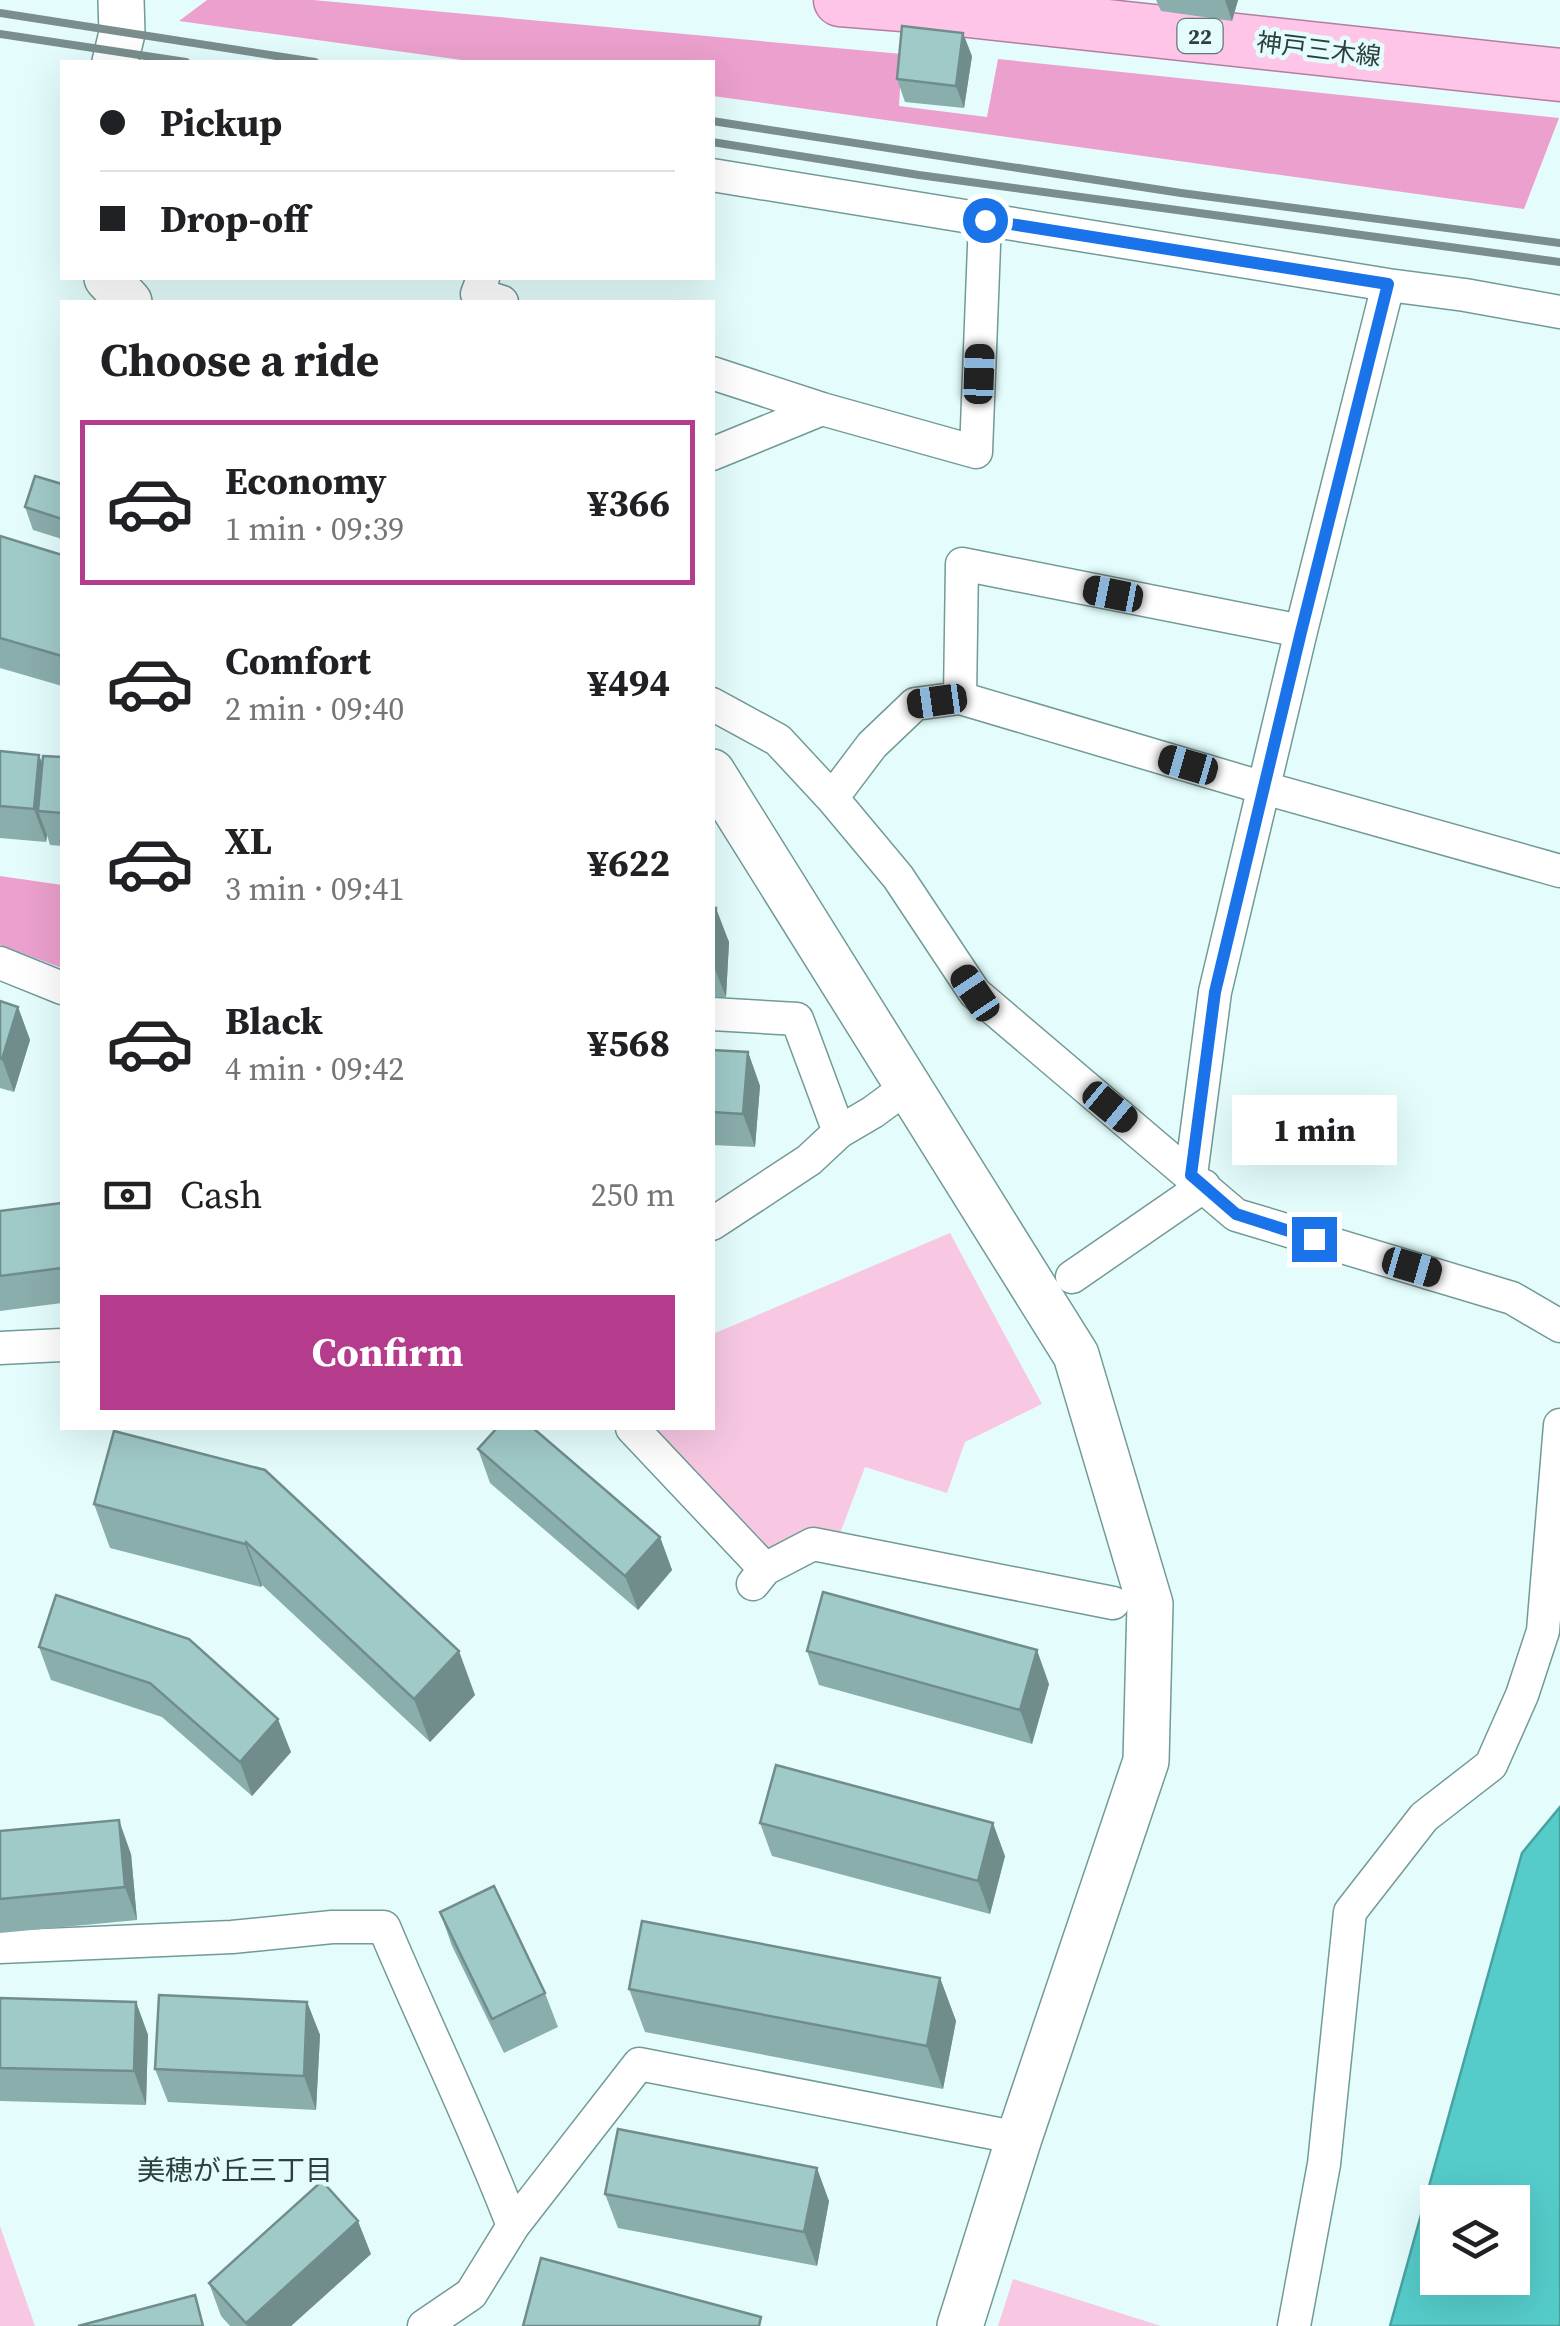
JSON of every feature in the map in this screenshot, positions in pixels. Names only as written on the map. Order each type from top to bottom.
[{"type":"main road","name":"神戸三木線","points":[[840,0],[1144,14],[1560,75]]},
{"type":"street","points":[[116,60],[122,32],[121,0]]},
{"type":"street","points":[[715,175],[1560,312]]},
{"type":"street","points":[[715,374],[822,410],[976,452],[985,220]]},
{"type":"street","points":[[110,280],[127,300]]},
{"type":"street","points":[[482,280],[477,294],[496,300]]},
{"type":"street","points":[[1072,1277],[1198,1181],[1215,992],[1388,284]]},
{"type":"street","points":[[715,453],[822,410]]},
{"type":"street","points":[[960,698],[962,564],[1301,632]]},
{"type":"street","points":[[832,798],[872,745],[915,704],[960,698],[1560,871]]},
{"type":"street","points":[[715,706],[778,740],[832,798],[898,878],[975,993],[1236,1214],[1512,1298],[1560,1326]]},
{"type":"street","points":[[715,777],[1076,1355],[1150,1604],[1146,1761],[960,2326]]},
{"type":"street","points":[[0,963],[60,987]]},
{"type":"street","points":[[715,1014],[797,1019],[839,1132]]},
{"type":"street","points":[[715,1222],[809,1160],[839,1132],[907,1087]]},
{"type":"street","points":[[0,1348],[60,1344]]},
{"type":"street","points":[[1294,2326],[1324,2164],[1350,1912],[1424,1818],[1491,1765],[1522,1695],[1543,1631],[1560,1425]]},
{"type":"street","points":[[634,1430],[759,1577],[813,1544],[1114,1603]]},
{"type":"street","points":[[0,1948],[384,1927],[486,2153],[513,2226]]},
{"type":"street","points":[[424,2326],[472,2294],[513,2226],[639,2064],[1019,2138]]},
{"type":"shaded area","points":[[207,0],[313,0],[902,54],[899,106],[987,117],[998,59],[1559,118],[1524,209],[715,96],[715,60],[462,60],[179,21]]},
{"type":"shaded area","points":[[0,876],[60,885],[60,967],[0,945]]},
{"type":"shaded area","points":[[950,1233],[1042,1404],[965,1442],[947,1493],[865,1467],[839,1536],[785,1573],[647,1430],[715,1430],[715,1333]]},
{"type":"shaded area","points":[[0,2226],[35,2326],[0,2326]]},
{"type":"shaded area","points":[[1013,2279],[1161,2326],[998,2326]]},
{"type":"water","points":[[1560,1807],[1560,2326],[1390,2326],[1420,2218],[1420,2295],[1530,2295],[1530,2185],[1429,2185],[1522,1853]]},
{"type":"building","points":[[902,26],[963,33],[956,86],[897,79]]},
{"type":"building","points":[[35,476],[60,483],[60,518],[25,507]]},
{"type":"building","points":[[0,536],[60,554],[60,655],[0,638]]},
{"type":"building","points":[[0,751],[39,755],[34,809],[0,806]]},
{"type":"building","points":[[43,756],[60,757],[60,813],[38,811]]},
{"type":"building","points":[[0,1001],[18,1007],[2,1059],[0,1058]]},
{"type":"building","points":[[715,1050],[748,1052],[743,1114],[715,1112]]},
{"type":"building","points":[[60,1203],[60,1268],[0,1276],[0,1211]]},
{"type":"building","points":[[495,1430],[535,1430],[660,1537],[625,1576],[478,1449]]},
{"type":"building","points":[[114,1431],[265,1470],[459,1651],[414,1699],[246,1542],[94,1504]]},
{"type":"building","points":[[823,1592],[1037,1650],[1020,1710],[807,1651]]},
{"type":"building","points":[[56,1595],[189,1639],[278,1719],[240,1762],[150,1683],[39,1647]]},
{"type":"building","points":[[776,1765],[993,1823],[978,1881],[760,1823]]},
{"type":"building","points":[[119,1820],[125,1887],[0,1899],[0,1831]]},
{"type":"building","points":[[494,1886],[545,1993],[492,2019],[440,1912]]},
{"type":"building","points":[[642,1921],[940,1978],[927,2046],[629,1989]]},
{"type":"building","points":[[159,1995],[307,2002],[304,2076],[155,2069]]},
{"type":"building","points":[[0,1998],[136,2002],[134,2071],[0,2068]]},
{"type":"building","points":[[618,2129],[817,2168],[804,2232],[605,2194]]},
{"type":"building","points":[[322,2181],[358,2221],[246,2323],[209,2283]]},
{"type":"building","points":[[541,2258],[761,2317],[759,2326],[523,2326]]},
{"type":"building","points":[[195,2295],[203,2326],[78,2326]]},
{"type":"railway","points":[[0,13],[302,60]]},
{"type":"railway","points":[[0,34],[173,60]]},
{"type":"railway","points":[[715,121],[1181,193],[1560,243]]},
{"type":"railway","points":[[715,142],[919,175],[1560,262]]},
{"type":"district","name":"美穂が丘三丁目","points":[[235,2170]]},
{"type":"route","points":[[985,220],[1388,284],[1215,992],[1191,1175],[1236,1214],[1314,1239]]}]
